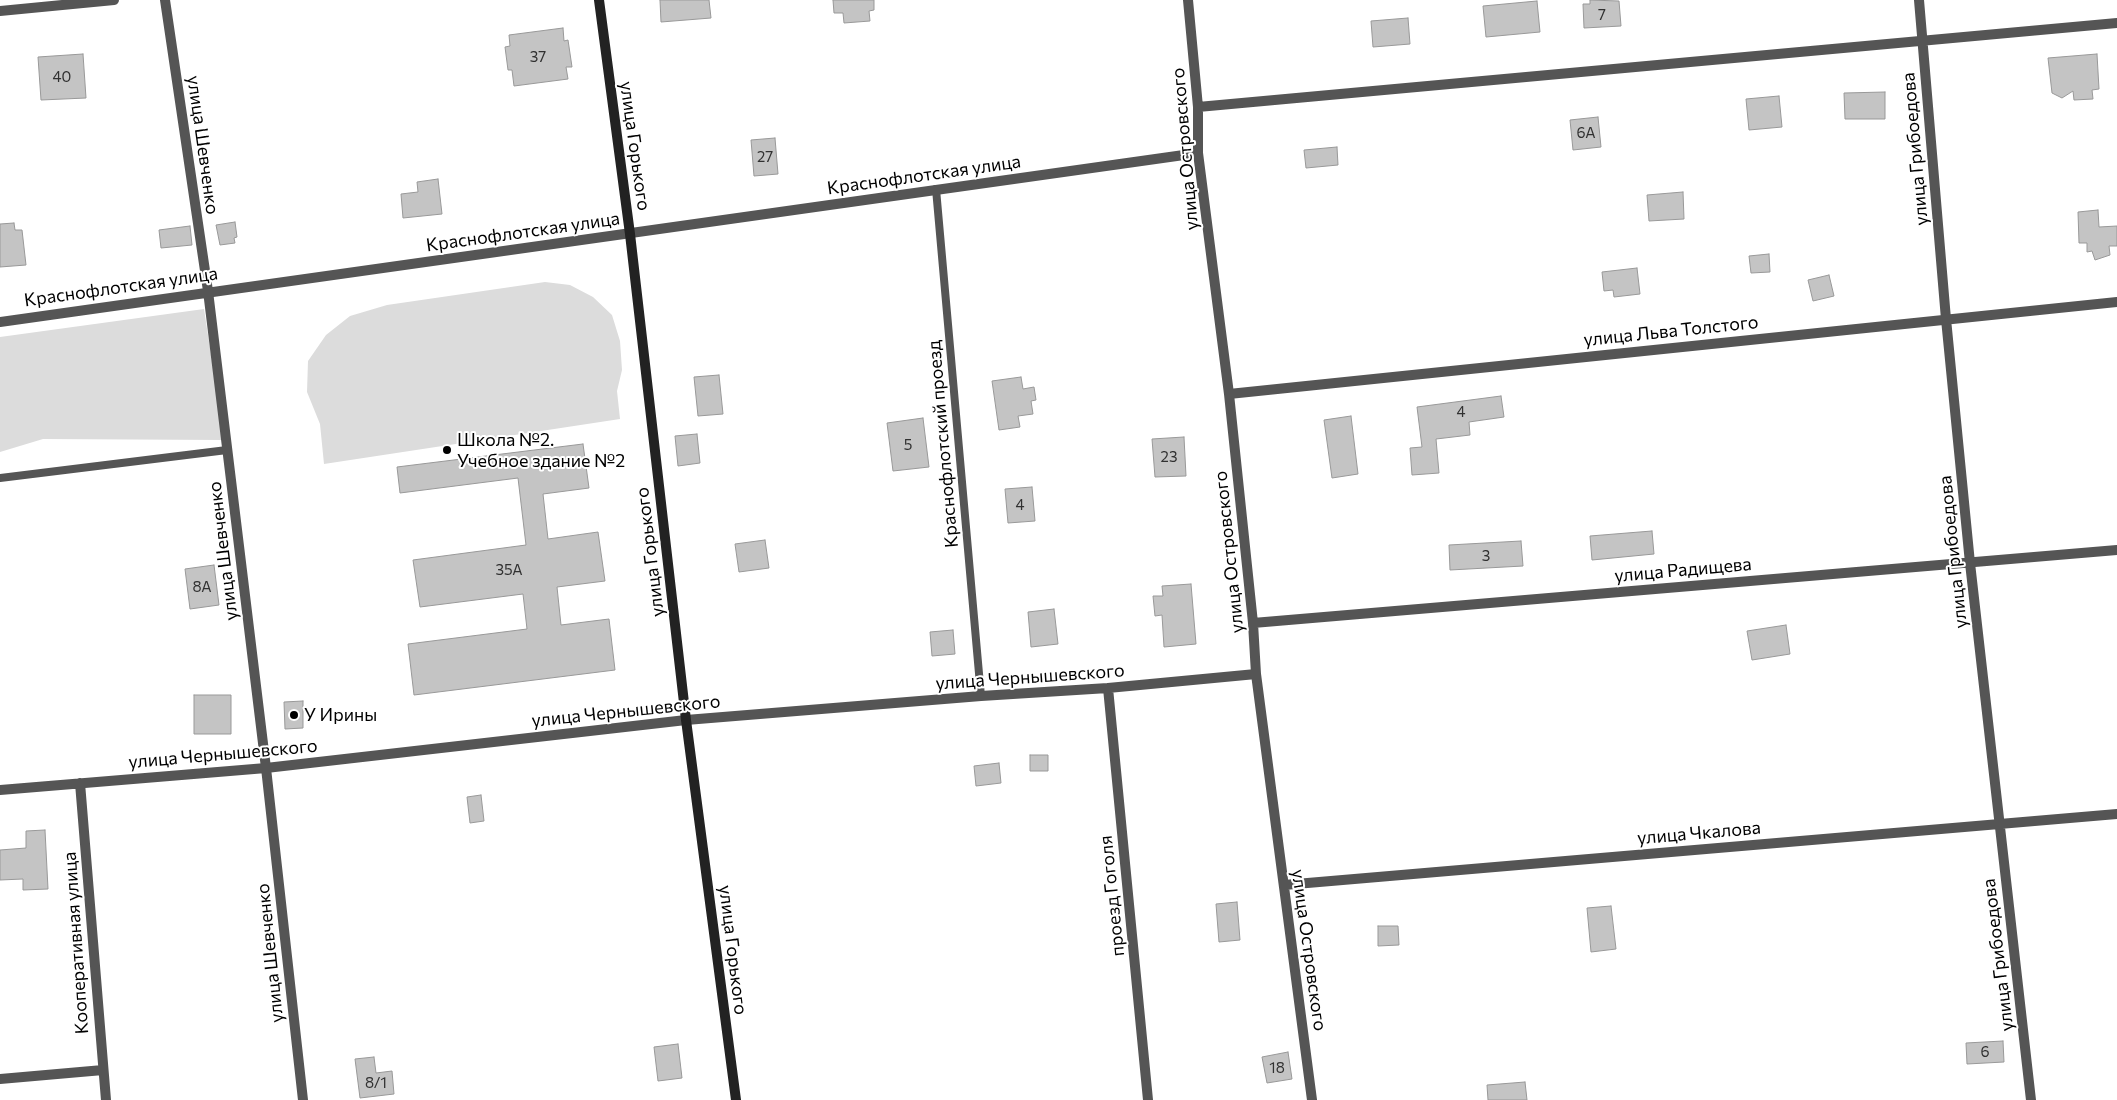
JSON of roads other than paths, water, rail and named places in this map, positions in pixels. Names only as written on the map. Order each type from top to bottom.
[{"type":"street","points":[[0,11],[114,0]]},
{"type":"street","name":"улица Шевченко","points":[[166,0],[208,291],[266,768],[303,1100]]},
{"type":"street","name":"улица Горького","points":[[599,0],[630,234],[686,720],[736,1100]]},
{"type":"street","name":"улица Островского","points":[[1188,0],[1198,107],[1198,153],[1229,394],[1253,623],[1256,674],[1312,1100]]},
{"type":"street","name":"улица Грибоедова","points":[[1919,0],[1946,319],[1970,563],[2031,1100]]},
{"type":"street","points":[[1198,107],[2117,23]]},
{"type":"street","name":"Краснофлотская улица","points":[[0,322],[208,291],[630,234],[1198,153]]},
{"type":"street","name":"улица Льва Толстого","points":[[1229,394],[2117,302]]},
{"type":"street","name":"улица Радищева","points":[[1253,623],[2117,550]]},
{"type":"street","name":"улица Чернышевского","points":[[0,790],[266,768],[686,720],[981,696],[1108,688],[1256,674]]},
{"type":"street","name":"проезд Гоголя","points":[[1108,688],[1148,1100]]},
{"type":"street","name":"Кооперативная улица","points":[[80,783],[102,1070],[106,1100]]},
{"type":"street","name":"улица Чкалова","points":[[1284,885],[2117,814]]},
{"type":"street","points":[[0,1079],[102,1070]]},
{"type":"lane","name":"Краснофлотский проезд","points":[[936,189],[981,696]]},
{"type":"lane","points":[[0,478],[227,450]]},
{"type":"place","name":"Школа №2. Учебное здание №2","points":[[447,450]]},
{"type":"place","name":"У Ирины","points":[[294,715]]}]
